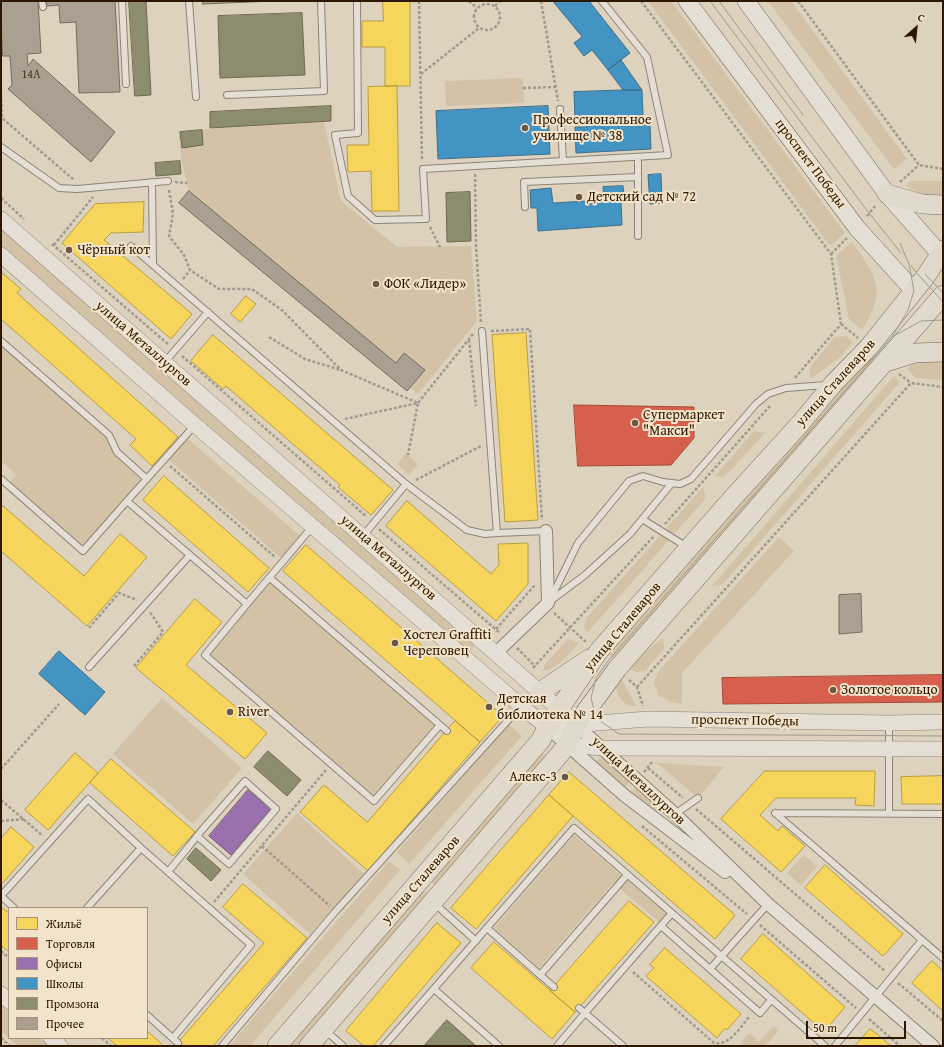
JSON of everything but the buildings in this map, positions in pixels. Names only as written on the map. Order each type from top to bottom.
[{"type":"main road","name":"проспект Победы","points":[[687,1],[857,228],[914,291],[940,307]]},
{"type":"main road","points":[[746,1],[887,194],[942,253]]},
{"type":"main road","points":[[887,194],[922,204],[943,205]]},
{"type":"main road","name":"улица Сталеваров","points":[[277,1046],[541,740],[547,727],[598,652],[800,424],[833,384],[869,347],[926,276],[942,253]]},
{"type":"main road","name":"улица Сталеваров","points":[[309,1046],[554,761],[567,745],[576,725],[617,669],[886,362],[940,307]]},
{"type":"main road","points":[[886,362],[915,353],[943,352]]},
{"type":"main road","points":[[540,692],[598,652]]},
{"type":"street","name":"улица Металлургов","points":[[1,218],[164,363],[540,692],[675,814],[768,904],[934,1046]]},
{"type":"street","name":"улица Металлургов","points":[[1,255],[195,425],[547,727],[624,795],[768,904]]},
{"type":"street","points":[[496,653],[548,603],[544,531]]},
{"type":"street","name":"проспект Победы","points":[[547,727],[648,719],[889,723],[943,722]]},
{"type":"street","name":"проспект Победы","points":[[567,745],[602,748],[943,750]]},
{"type":"street","points":[[52,1039],[60,1046]]},
{"type":"lane","points":[[122,1],[126,84]]},
{"type":"lane","points":[[189,1],[196,97]]},
{"type":"lane","points":[[228,95],[324,91],[321,1]]},
{"type":"lane","points":[[357,1],[358,133],[335,135],[348,196],[375,220],[426,219],[423,169],[668,155],[647,57],[602,1]]},
{"type":"lane","points":[[560,109],[563,161]]},
{"type":"lane","points":[[1,147],[59,188],[77,189],[168,181]]},
{"type":"lane","points":[[638,157],[638,236]]},
{"type":"lane","points":[[526,207],[524,182],[638,177]]},
{"type":"lane","points":[[152,182],[152,265]]},
{"type":"lane","points":[[131,246],[406,484],[467,530],[485,534],[544,531]]},
{"type":"lane","points":[[164,363],[208,312]]},
{"type":"lane","points":[[480,330],[497,533]]},
{"type":"lane","points":[[1,341],[109,435],[117,452],[147,479]]},
{"type":"lane","points":[[548,603],[578,543],[629,481],[643,476],[680,484],[691,479],[756,404],[768,394],[786,388],[833,384]]},
{"type":"lane","points":[[1,478],[83,551],[195,425]]},
{"type":"lane","points":[[548,603],[585,575],[630,534],[672,483]]},
{"type":"lane","points":[[363,536],[406,484]]},
{"type":"lane","points":[[127,501],[247,604]]},
{"type":"lane","points":[[642,519],[689,549]]},
{"type":"lane","points":[[313,526],[205,655],[374,802],[440,725]]},
{"type":"lane","points":[[89,667],[190,555]]},
{"type":"lane","points":[[270,578],[447,730]]},
{"type":"lane","points":[[222,1046],[335,912],[475,754],[521,706],[540,692]]},
{"type":"lane","points":[[888,813],[889,723]]},
{"type":"lane","points":[[168,872],[197,836],[244,781],[276,809],[229,864],[197,836]]},
{"type":"lane","points":[[675,814],[698,798]]},
{"type":"lane","points":[[13,907],[1,897],[88,799],[251,945],[173,1038]]},
{"type":"lane","points":[[943,814],[775,813],[943,958]]},
{"type":"lane","points":[[384,1046],[574,828],[825,1046]]},
{"type":"lane","points":[[88,907],[141,848]]},
{"type":"lane","points":[[540,975],[627,875]]},
{"type":"lane","points":[[433,902],[476,941]]},
{"type":"lane","points":[[710,969],[768,904]]},
{"type":"lane","points":[[557,1046],[672,913]]},
{"type":"lane","points":[[661,926],[760,1013],[771,1000]]},
{"type":"lane","points":[[487,928],[554,987]]},
{"type":"lane","points":[[835,1046],[922,940]]},
{"type":"lane","points":[[434,989],[499,1046]]},
{"type":"lane","points":[[579,1008],[623,1046]]},
{"type":"lane","points":[[148,1016],[178,1043]]},
{"type":"lane","points":[[323,1029],[342,1046]]},
{"type":"path","points":[[419,1],[423,169]]},
{"type":"path","points":[[469,1],[477,8]]},
{"type":"path","points":[[495,6],[500,1]]},
{"type":"path","points":[[541,1],[560,109]]},
{"type":"path","points":[[48,240],[496,629],[535,666],[660,530],[842,324],[831,254],[641,1]]},
{"type":"path","points":[[798,1],[919,165],[943,169]]},
{"type":"path","points":[[484,4],[495,6],[500,14],[498,25],[490,31],[479,28],[473,19],[477,8],[484,4]]},
{"type":"path","points":[[420,74],[479,28]]},
{"type":"path","points":[[523,88],[555,87]]},
{"type":"path","points":[[831,254],[857,228],[887,194],[919,165]]},
{"type":"path","points":[[475,166],[476,246],[481,322],[480,330]]},
{"type":"path","points":[[168,181],[173,214],[169,236],[184,255],[190,270],[219,289],[252,289],[283,311],[341,370]]},
{"type":"path","points":[[1,198],[27,221]]},
{"type":"path","points":[[426,219],[440,246]]},
{"type":"path","points":[[480,330],[481,322]]},
{"type":"path","points":[[480,330],[530,329],[544,531]]},
{"type":"path","points":[[408,455],[418,403],[473,334]]},
{"type":"path","points":[[269,337],[305,359],[341,370],[418,403]]},
{"type":"path","points":[[469,340],[476,406]]},
{"type":"path","points":[[637,688],[911,384],[943,387]]},
{"type":"path","points":[[334,422],[418,403]]},
{"type":"path","points":[[406,484],[490,442]]},
{"type":"path","points":[[164,460],[281,563]]},
{"type":"path","points":[[496,629],[534,586],[534,578]]},
{"type":"path","points":[[1,769],[59,704]]},
{"type":"path","points":[[648,768],[943,1021]]},
{"type":"path","points":[[211,905],[327,770]]},
{"type":"path","points":[[1,800],[50,842]]},
{"type":"path","points":[[1,821],[24,819]]},
{"type":"path","points":[[252,837],[333,909]]},
{"type":"path","points":[[626,966],[714,1043],[722,1043],[729,1040],[756,1009]]},
{"type":"path","points":[[1,1038],[10,1046]]},
{"type":"path","points":[[103,1039],[111,1046]]},
{"type":"shaded area","points":[[648,1],[671,1],[845,233],[830,246]]},
{"type":"shaded area","points":[[768,1],[791,1],[907,159],[894,169]]},
{"type":"shaded area","points":[[523,78],[524,103],[446,106],[445,81]]},
{"type":"shaded area","name":"ФОК «Лидер»","points":[[324,122],[341,201],[397,247],[471,246],[477,321],[418,394],[411,388],[407,391],[179,203],[189,191],[181,158],[179,131]]},
{"type":"shaded area","points":[[910,181],[943,181],[943,197],[919,193],[906,186]]},
{"type":"shaded area","points":[[1,229],[472,641],[474,647],[470,651],[464,649],[1,245]]},
{"type":"shaded area","points":[[852,242],[868,265],[876,284],[874,305],[870,317],[862,330],[849,319],[836,255]]},
{"type":"shaded area","points":[[846,336],[853,342],[838,359],[810,379],[810,367],[835,337]]},
{"type":"shaded area","points":[[1,344],[108,436],[116,454],[145,479],[83,548],[9,482],[16,475],[1,461]]},
{"type":"shaded area","points":[[870,355],[876,361],[615,660],[609,654]]},
{"type":"shaded area","points":[[943,358],[943,380],[916,378],[907,369],[916,362]]},
{"type":"shaded area","points":[[894,376],[900,382],[723,584],[712,586]]},
{"type":"shaded area","points":[[754,431],[765,433],[723,477],[715,476]]},
{"type":"shaded area","points":[[187,438],[300,536],[281,558],[169,460]]},
{"type":"shaded area","points":[[406,453],[418,464],[409,475],[397,464]]},
{"type":"shaded area","points":[[703,487],[706,498],[588,632],[584,629],[585,620]]},
{"type":"shaded area","points":[[779,537],[794,551],[682,673],[682,704],[671,702],[659,696],[654,683],[658,672]]},
{"type":"shaded area","points":[[270,578],[440,725],[374,801],[205,655]]},
{"type":"shaded area","points":[[663,638],[664,649],[645,671],[636,672],[628,668],[636,659]]},
{"type":"shaded area","points":[[568,639],[579,643],[559,664],[543,671],[545,664]]},
{"type":"shaded area","points":[[621,678],[636,706],[625,704],[619,696],[616,688]]},
{"type":"shaded area","points":[[162,698],[242,768],[193,824],[113,754]]},
{"type":"shaded area","points":[[509,724],[522,736],[409,864],[397,852]]},
{"type":"shaded area","points":[[543,753],[550,759],[437,887],[431,882]]},
{"type":"shaded area","points":[[605,758],[631,780],[624,789],[596,764],[598,759]]},
{"type":"shaded area","points":[[657,763],[724,767],[698,798]]},
{"type":"shaded area","points":[[637,786],[651,799],[660,814],[630,794]]},
{"type":"shaded area","points":[[297,813],[364,874],[310,934],[243,874]]},
{"type":"shaded area","points":[[574,835],[667,914],[659,922],[613,883],[539,968],[494,928]]},
{"type":"shaded area","points":[[804,855],[817,866],[801,885],[787,873]]},
{"type":"shaded area","points":[[389,861],[400,870],[250,1046],[229,1046]]},
{"type":"shaded area","points":[[423,890],[430,896],[302,1046],[288,1046]]},
{"type":"shaded area","points":[[1,1004],[8,1010],[8,1037],[1,1031]]},
{"type":"shaded area","points":[[773,1026],[779,1030],[765,1046],[745,1046],[740,1043],[749,1033],[759,1042]]},
{"type":"shaded area","points":[[10,1039],[41,1039],[49,1046],[18,1046]]},
{"type":"tram line","points":[[710,1],[869,213],[901,253]]},
{"type":"tram line","points":[[719,1],[803,115]]},
{"type":"tram line","points":[[900,243],[909,264],[914,291],[908,310],[892,337],[608,661],[596,678],[591,698],[595,714],[603,723],[619,734],[943,736]]},
{"type":"tram line","points":[[911,266],[943,302]]},
{"type":"tram line","points":[[925,274],[943,293]]},
{"type":"tram line","points":[[892,337],[921,321],[943,320]]},
{"type":"place","name":"Профессиональное училище № 38","points":[[525,128]]},
{"type":"place","name":"Детский сад № 72","points":[[579,197]]},
{"type":"place","name":"Чёрный кот","points":[[69,250]]},
{"type":"place","name":"ФОК «Лидер»","points":[[376,284]]},
{"type":"place","name":"Супермаркет \"Макси\"","points":[[635,423]]},
{"type":"place","name":"Хостел Graffiti Череповец","points":[[395,643]]},
{"type":"place","name":"Золотое кольцо","points":[[833,690]]},
{"type":"place","name":"Детская библиотека № 14","points":[[489,707]]},
{"type":"place","name":"River","points":[[230,712]]},
{"type":"place","name":"Алекс-3","points":[[565,777]]}]
